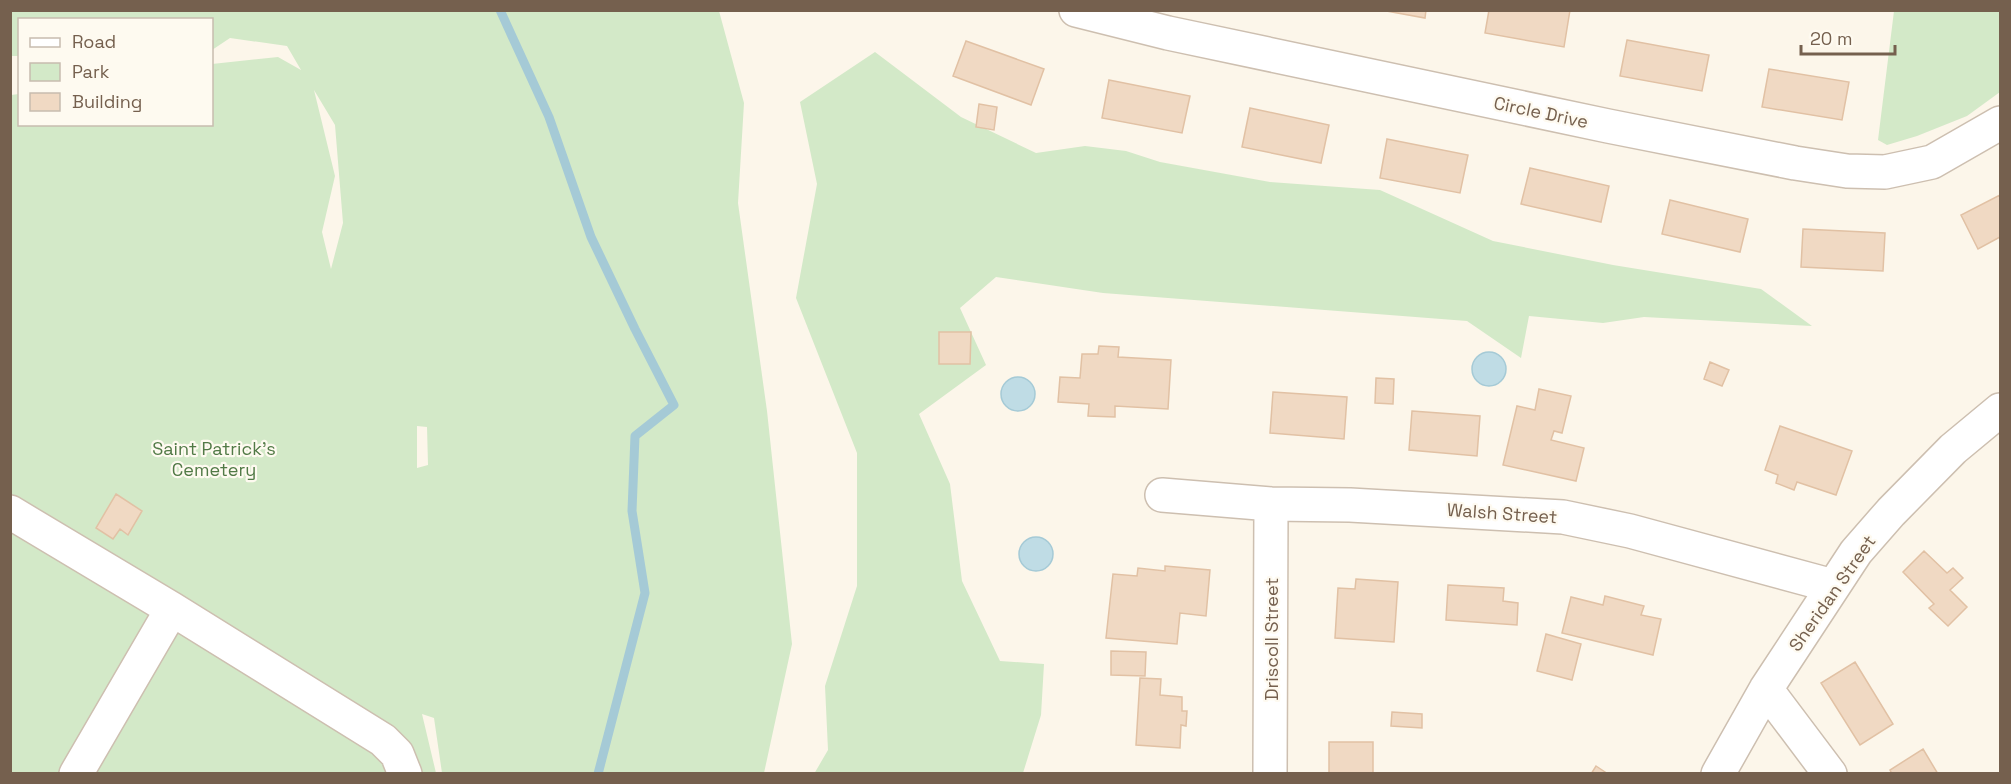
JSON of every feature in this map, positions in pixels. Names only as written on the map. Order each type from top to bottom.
[{"type":"street","name":"Circle Drive","points":[[1076,10],[1179,36],[1608,126],[1847,171],[1885,172],[1932,162],[2001,123]]},
{"type":"street","name":"Sheridan Street","points":[[1718,774],[1766,689],[1856,552],[1953,448],[2001,410]]},
{"type":"street","name":"Walsh Street","points":[[1162,495],[1271,504],[1350,505],[1563,517],[1641,534],[1833,586]]},
{"type":"street","name":"Driscoll Street","points":[[1270,774],[1271,504]]},
{"type":"street","points":[[10,512],[383,740],[397,754],[405,774]]},
{"type":"street","points":[[76,774],[172,609]]},
{"type":"street","points":[[1766,689],[1830,774]]},
{"type":"green space","name":"Saint Patrick's Cemetery","points":[[10,11],[719,11],[744,103],[738,203],[767,411],[792,644],[764,773],[442,773],[434,718],[422,714],[436,773],[11,773],[11,95],[18,94],[18,126],[213,126],[213,64],[278,57],[301,70],[287,46],[230,38],[213,49],[213,18],[18,18],[18,56],[11,56]],"holes":[[[314,90],[335,125],[343,223],[331,269],[322,232],[335,176]],[[417,426],[427,427],[428,465],[417,468]]]},
{"type":"green space","points":[[1894,11],[2000,11],[2000,92],[1967,116],[1887,145],[1878,140]]},
{"type":"green space","points":[[875,52],[961,117],[1036,153],[1085,146],[1126,151],[1160,162],[1270,182],[1380,190],[1493,241],[1613,265],[1761,289],[1812,326],[1644,317],[1603,323],[1529,316],[1521,358],[1467,321],[1103,293],[996,277],[960,308],[986,365],[919,414],[950,484],[962,581],[1000,661],[1044,664],[1041,715],[1023,773],[814,774],[828,750],[825,686],[857,586],[857,453],[796,298],[817,184],[800,102]]},
{"type":"water","points":[[1489,352],[1501,357],[1506,369],[1501,381],[1489,386],[1477,381],[1472,369],[1477,357]]},
{"type":"water","points":[[1018,377],[1030,382],[1035,394],[1030,406],[1018,411],[1006,406],[1001,394],[1006,382]]},
{"type":"water","points":[[1036,537],[1048,542],[1053,554],[1048,566],[1036,571],[1024,566],[1019,554],[1024,542]]},
{"type":"building","points":[[1381,10],[1426,10],[1425,18]]},
{"type":"building","points":[[1489,10],[1570,10],[1564,47],[1485,33]]},
{"type":"building","points":[[1627,40],[1709,55],[1702,91],[1620,76]]},
{"type":"building","points":[[966,41],[1044,69],[1031,105],[953,76]]},
{"type":"building","points":[[1769,69],[1849,82],[1842,120],[1762,107]]},
{"type":"building","points":[[1109,80],[1190,96],[1182,133],[1102,118]]},
{"type":"building","points":[[979,104],[997,107],[994,130],[976,127]]},
{"type":"building","points":[[1250,108],[1329,125],[1321,163],[1242,147]]},
{"type":"building","points":[[1387,139],[1468,155],[1460,193],[1380,178]]},
{"type":"building","points":[[1530,168],[1609,186],[1601,222],[1521,204]]},
{"type":"building","points":[[2000,195],[2000,237],[1978,249],[1961,215]]},
{"type":"building","points":[[1670,200],[1748,219],[1740,252],[1662,234]]},
{"type":"building","points":[[1803,229],[1885,233],[1883,271],[1801,267]]},
{"type":"building","points":[[939,332],[971,332],[970,364],[939,364]]},
{"type":"building","points":[[1099,346],[1119,347],[1118,357],[1171,360],[1168,409],[1115,406],[1115,417],[1088,416],[1089,404],[1058,402],[1060,377],[1080,378],[1082,354],[1098,354]]},
{"type":"building","points":[[1710,362],[1729,370],[1722,386],[1704,379]]},
{"type":"building","points":[[1376,378],[1394,379],[1393,404],[1375,403]]},
{"type":"building","points":[[1539,389],[1571,396],[1562,433],[1554,431],[1551,440],[1584,448],[1576,481],[1503,465],[1517,406],[1535,410]]},
{"type":"building","points":[[1273,392],[1347,397],[1344,439],[1270,433]]},
{"type":"building","points":[[1412,411],[1480,416],[1477,456],[1409,450]]},
{"type":"building","points":[[1780,426],[1852,451],[1836,495],[1797,482],[1794,490],[1776,483],[1778,475],[1765,470]]},
{"type":"building","points":[[116,494],[142,511],[128,535],[120,529],[113,539],[96,528]]},
{"type":"building","points":[[1924,551],[1947,573],[1953,568],[1963,578],[1950,590],[1967,607],[1948,626],[1929,608],[1934,604],[1903,572]]},
{"type":"building","points":[[1165,566],[1210,570],[1206,616],[1180,613],[1177,644],[1106,638],[1113,574],[1137,576],[1138,568],[1165,571]]},
{"type":"building","points":[[1356,579],[1398,582],[1394,642],[1335,638],[1338,588],[1355,589]]},
{"type":"building","points":[[1448,585],[1504,588],[1503,601],[1518,603],[1517,625],[1446,620]]},
{"type":"building","points":[[1605,596],[1644,606],[1641,615],[1661,619],[1653,655],[1562,633],[1571,597],[1603,605]]},
{"type":"building","points":[[1546,634],[1581,644],[1572,680],[1537,671]]},
{"type":"building","points":[[1111,651],[1146,652],[1145,676],[1111,675]]},
{"type":"building","points":[[1855,662],[1893,724],[1860,745],[1821,683]]},
{"type":"building","points":[[1140,678],[1161,679],[1160,695],[1182,697],[1182,711],[1187,711],[1186,726],[1181,725],[1180,748],[1136,745]]},
{"type":"building","points":[[1392,712],[1422,714],[1422,728],[1391,726]]},
{"type":"building","points":[[1329,742],[1373,742],[1373,774],[1329,774]]},
{"type":"building","points":[[1923,749],[1938,774],[1892,774],[1890,770]]},
{"type":"building","points":[[1596,766],[1608,774],[1591,774]]},
{"type":"waterway","points":[[500,10],[549,117],[591,237],[674,405],[635,436],[632,511],[645,593],[598,774]]}]
